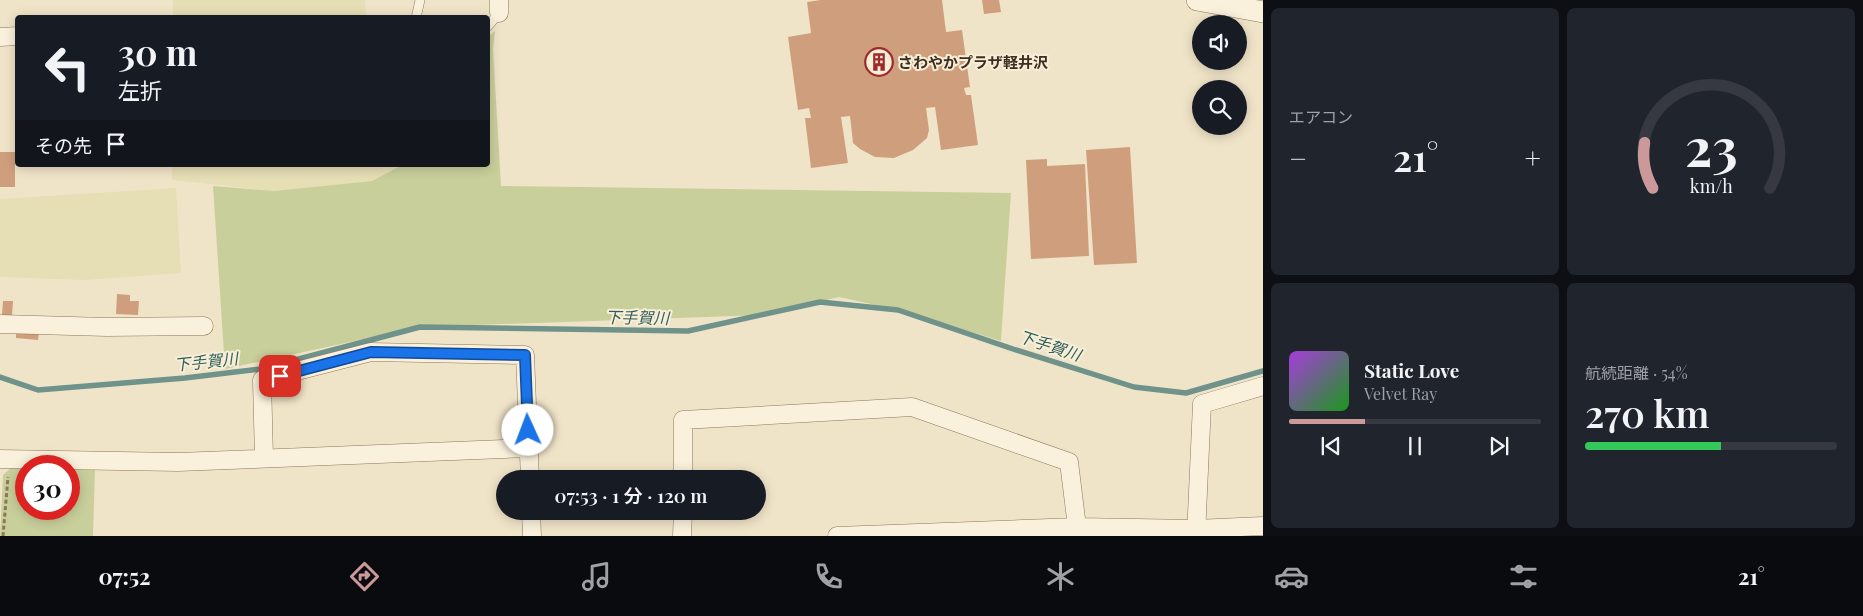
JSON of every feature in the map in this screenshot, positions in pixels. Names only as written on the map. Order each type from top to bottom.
[{"type":"street","points":[[1197,0],[1263,12]]},
{"type":"street","points":[[0,37],[15,36]]},
{"type":"street","points":[[0,324],[107,327],[204,326]]},
{"type":"street","points":[[264,458],[262,380],[371,352],[525,355],[530,470]]},
{"type":"street","points":[[1195,533],[1202,404],[1263,386]]},
{"type":"street","points":[[683,470],[683,420],[912,407],[1069,462],[1077,526]]},
{"type":"street","points":[[0,459],[178,462],[529,448]]},
{"type":"street","points":[[531,520],[532,536]]},
{"type":"street","points":[[682,520],[682,536]]},
{"type":"street","points":[[837,536],[1077,526],[1195,533],[1263,526]]},
{"type":"lane","points":[[417,15],[420,0]]},
{"type":"path","points":[[3,536],[8,476],[12,473]]},
{"type":"shaded area","points":[[173,0],[365,0],[366,15],[173,15]]},
{"type":"shaded area","points":[[172,167],[398,167],[372,181],[274,191],[172,180]]},
{"type":"shaded area","points":[[176,188],[181,273],[85,280],[0,277],[0,199]]},
{"type":"green space","points":[[495,31],[493,49],[501,186],[1011,193],[1001,341],[898,310],[839,297],[763,315],[420,327],[225,369],[213,186],[274,191],[372,181],[398,167],[490,167],[490,35]]},
{"type":"green space","points":[[15,466],[15,520],[80,520],[80,469],[95,470],[93,536],[0,536],[3,475]]},
{"type":"building","name":"さわやかプラザ軽井沢","points":[[821,0],[942,0],[946,32],[962,30],[970,87],[964,88],[966,95],[971,95],[978,145],[941,150],[935,107],[926,108],[929,130],[927,138],[913,150],[894,158],[875,157],[853,143],[850,116],[841,117],[848,163],[811,168],[805,118],[811,118],[809,108],[798,110],[788,37],[811,33],[807,2]]},
{"type":"building","points":[[982,0],[999,0],[1001,12],[984,14]]},
{"type":"building","points":[[1130,147],[1137,263],[1094,265],[1086,150]]},
{"type":"building","points":[[0,152],[15,152],[15,187],[0,187]]},
{"type":"building","points":[[1047,159],[1047,166],[1085,164],[1089,256],[1031,259],[1026,160]]},
{"type":"building","points":[[117,294],[130,295],[130,301],[139,301],[138,315],[116,314]]},
{"type":"building","points":[[3,301],[13,301],[12,316],[2,315]]},
{"type":"building","points":[[22,329],[39,331],[38,340],[16,338],[16,333],[21,333]]},
{"type":"waterway","name":"下手賀川","points":[[0,377],[38,390],[185,378],[261,369],[420,327],[688,331],[820,302],[898,310],[1134,387],[1186,393],[1263,371]]},
{"type":"place","name":"さわやかプラザ軽井沢","points":[[879,62]]},
{"type":"route","points":[[280,376],[371,352],[525,355],[528,430]]}]
